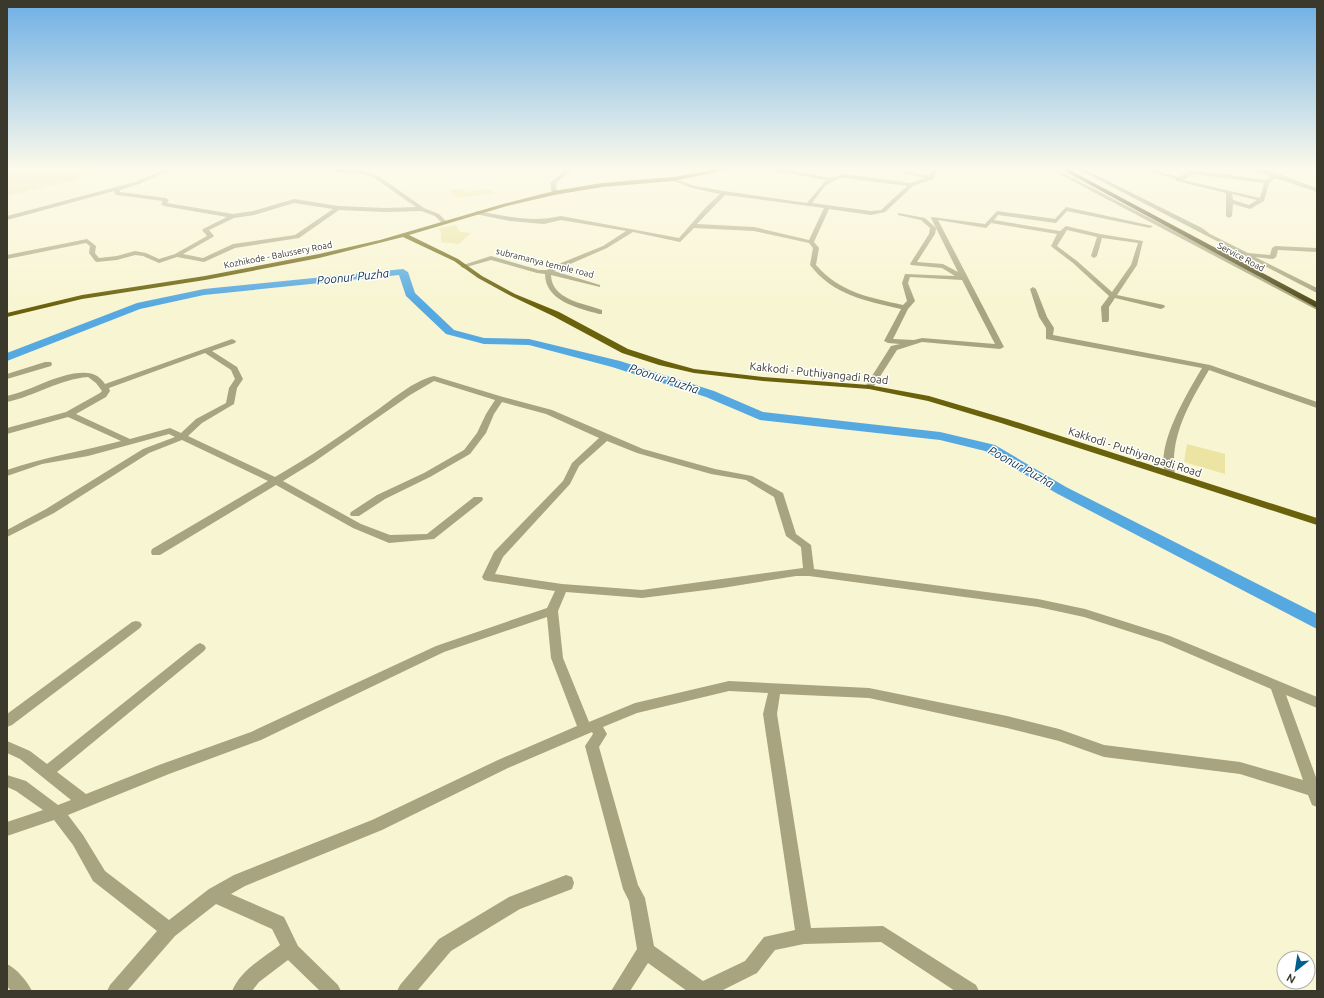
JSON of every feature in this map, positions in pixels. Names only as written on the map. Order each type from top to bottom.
[{"type":"highway","points":[[1148,214],[1317,306]]},
{"type":"highway","points":[[1154,214],[1317,299]]},
{"type":"main road","name":"Kozhikode - Balussery Road","points":[[7,315],[82,297],[212,277],[303,259],[404,236],[475,214]]},
{"type":"main road","name":"Kakkodi - Puthiyangadi Road","points":[[404,236],[456,260],[463,266],[513,295],[556,314],[625,351],[662,363],[694,371],[763,379],[870,387],[929,399],[997,419],[1317,522]]},
{"type":"street","points":[[7,218],[23,214]]},
{"type":"street","points":[[219,214],[233,216],[250,214]]},
{"type":"street","points":[[177,255],[204,260],[233,246],[296,237],[329,214]]},
{"type":"street","points":[[433,214],[445,223]]},
{"type":"street","points":[[480,214],[510,219],[544,222],[561,218],[680,240],[703,214]]},
{"type":"street","points":[[810,242],[824,214]]},
{"type":"street","points":[[899,214],[923,219],[933,228],[932,234],[913,264],[943,266],[964,278]]},
{"type":"street","points":[[903,214],[986,226],[996,214]]},
{"type":"street","points":[[1007,214],[1056,221],[1064,231]]},
{"type":"street","points":[[1056,221],[1062,214]]},
{"type":"street","points":[[1083,214],[1146,230]]},
{"type":"street","name":"Service Road","points":[[1121,214],[1146,230],[1317,306]]},
{"type":"street","points":[[1169,214],[1317,291]]},
{"type":"street","points":[[7,257],[87,241],[93,246],[92,253],[97,260],[117,258],[134,252],[144,254],[159,261],[177,255],[211,236],[205,230],[233,216]]},
{"type":"street","points":[[1027,228],[1030,217]]},
{"type":"street","points":[[870,387],[894,348],[922,340],[1000,347],[934,218]]},
{"type":"street","points":[[990,221],[1027,228],[1100,236],[1146,230]]},
{"type":"street","points":[[693,226],[754,229],[810,242],[816,248],[813,265],[822,278],[851,296],[905,308]]},
{"type":"street","points":[[599,312],[587,306],[567,301],[551,290],[548,272],[558,266],[606,247],[632,230]]},
{"type":"street","points":[[1105,320],[1105,307],[1134,265],[1146,230]]},
{"type":"street","points":[[1064,231],[1054,246],[1075,262],[1113,296],[1161,307]]},
{"type":"street","points":[[1094,256],[1100,236]]},
{"type":"street","points":[[1242,253],[1273,257],[1275,248],[1317,250]]},
{"type":"street","name":"subramanya temple road","points":[[463,266],[491,258],[539,272],[548,272],[598,286]]},
{"type":"street","points":[[914,342],[888,341],[905,308],[911,301],[905,283],[907,275],[964,278]]},
{"type":"street","points":[[1033,290],[1043,317],[1050,328],[1050,337],[1207,366],[1317,405]]},
{"type":"street","points":[[104,387],[232,341]]},
{"type":"street","points":[[7,534],[50,511],[146,451],[182,437],[199,420],[230,404],[232,388],[239,379],[234,369],[206,350]]},
{"type":"street","points":[[7,377],[48,364]]},
{"type":"street","points":[[1170,475],[1167,466],[1169,450],[1176,426],[1207,366]]},
{"type":"street","points":[[7,398],[17,397],[76,376],[89,375],[100,382],[106,391],[103,395],[69,414],[7,431]]},
{"type":"street","points":[[156,552],[310,460],[407,393],[426,381],[434,378],[500,399],[549,412],[640,451],[714,472],[749,478],[779,495],[791,536],[806,545],[809,572]]},
{"type":"street","points":[[355,514],[381,497],[427,475],[467,452],[481,433],[500,399]]},
{"type":"street","points":[[69,414],[130,442]]},
{"type":"street","points":[[7,473],[40,462],[88,454],[170,431],[284,485],[357,526],[389,539],[430,537],[478,499]]},
{"type":"street","points":[[605,437],[575,465],[567,482],[498,555],[488,577],[562,588],[642,594],[722,584],[796,572],[809,572],[1038,603],[1085,613],[1166,639],[1317,703]]},
{"type":"street","points":[[562,588],[552,611],[557,658],[590,727],[600,734],[592,746],[631,890],[637,898],[646,951],[620,991]]},
{"type":"street","points":[[7,829],[57,812],[164,769],[256,736],[440,649],[552,611]]},
{"type":"street","points":[[7,721],[136,625]]},
{"type":"street","points":[[48,771],[200,648]]},
{"type":"street","points":[[116,991],[169,930],[215,895],[240,880],[377,824],[503,764],[635,708],[729,686],[869,693],[1007,722],[1058,735],[1104,751],[1240,768],[1316,794]]},
{"type":"street","points":[[1276,686],[1316,794]]},
{"type":"street","points":[[774,688],[770,714],[804,936]]},
{"type":"street","points":[[7,747],[25,755],[48,771],[84,801]]},
{"type":"street","points":[[7,781],[21,786],[57,812],[78,840],[99,876],[169,930]]},
{"type":"street","points":[[406,991],[445,945],[515,903],[566,883]]},
{"type":"street","points":[[215,895],[278,923],[292,952],[332,991]]},
{"type":"street","points":[[646,951],[702,991],[751,966],[770,943],[804,936],[883,934],[970,991]]},
{"type":"street","points":[[241,991],[253,976],[290,948]]},
{"type":"street","points":[[7,973],[23,991]]},
{"type":"shaded area","points":[[456,225],[460,232],[471,233],[459,244],[441,242],[441,232],[439,228]]},
{"type":"shaded area","points":[[1187,444],[1225,454],[1225,474],[1184,462]]},
{"type":"waterway","name":"Poonur Puzha","points":[[7,357],[137,306],[204,292],[403,272],[410,294],[450,332],[484,341],[529,342],[616,364],[710,394],[760,416],[940,436],[990,448],[1061,490],[1317,622]]}]
